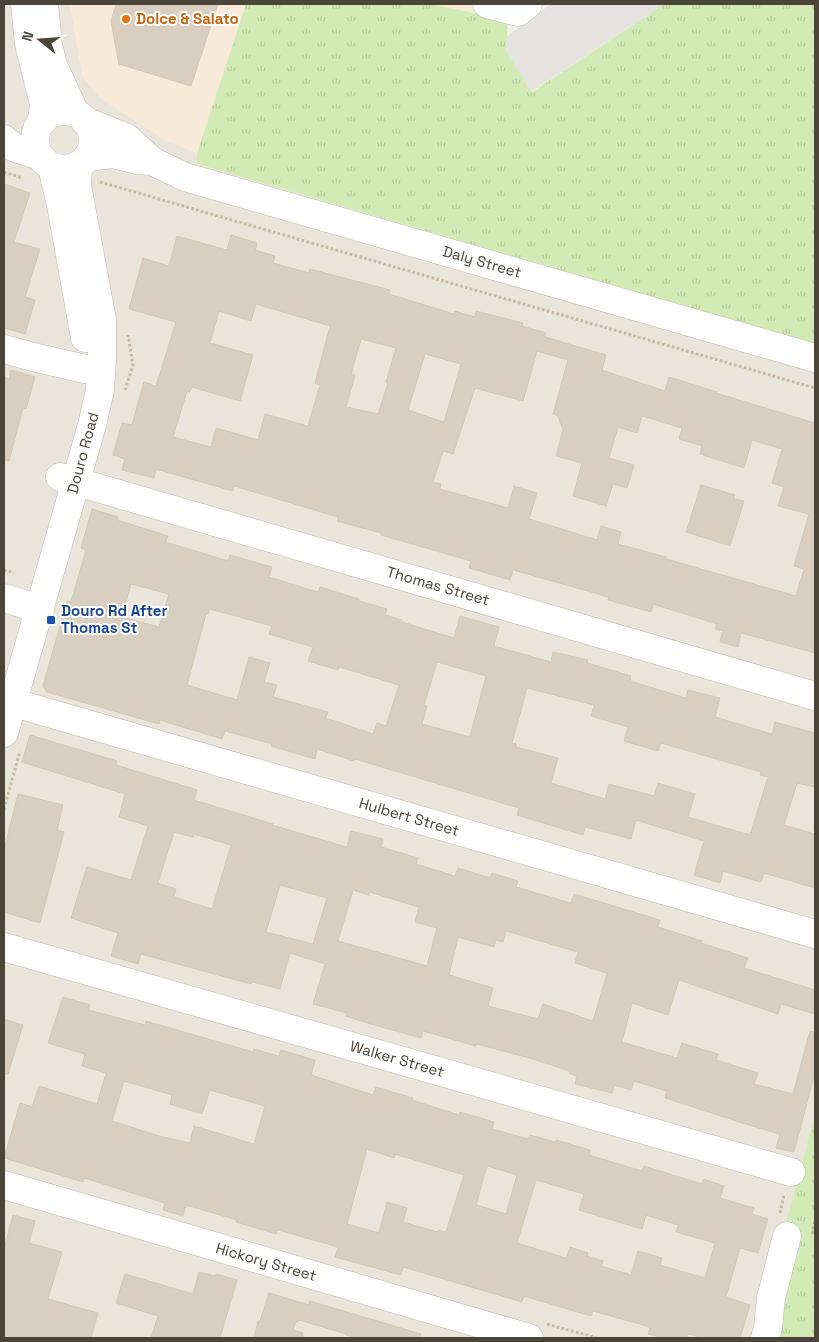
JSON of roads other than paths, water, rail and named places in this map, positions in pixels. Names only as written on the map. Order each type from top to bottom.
[{"type":"street","points":[[25,4],[29,44],[44,104],[40,125],[35,138],[36,148],[71,166],[92,148],[93,139],[90,129],[80,117],[53,65],[48,45],[44,4]]},
{"type":"street","points":[[487,4],[518,12],[528,4]]},
{"type":"street","points":[[40,125],[50,115],[58,112],[80,117]]},
{"type":"street","name":"Daly Street","points":[[80,117],[128,138],[152,161],[185,177],[815,358]]},
{"type":"street","name":"Daly Street","points":[[40,125],[16,132],[4,138],[15,148],[71,166],[112,154],[137,160],[152,161]]},
{"type":"street","name":"Douro Road","points":[[68,480],[86,354],[85,333],[61,205],[71,166]]},
{"type":"street","name":"Douro Road","points":[[4,676],[22,604],[100,390],[102,320],[77,185],[71,166]]},
{"type":"street","points":[[4,349],[84,368]]},
{"type":"street","name":"Thomas Street","points":[[68,480],[815,696]]},
{"type":"street","name":"Douro Road","points":[[13,739],[8,701],[22,604]]},
{"type":"street","name":"Hulbert Street","points":[[8,701],[815,934]]},
{"type":"street","name":"Walker Street","points":[[4,947],[791,1172]]},
{"type":"street","name":"Hickory Street","points":[[4,1186],[528,1338]]},
{"type":"street","points":[[765,1338],[771,1298],[787,1236]]},
{"type":"place","name":"Dolce & Salato","points":[[126,19]]},
{"type":"place","name":"Douro Rd After Thomas St","points":[[51,620]]}]
